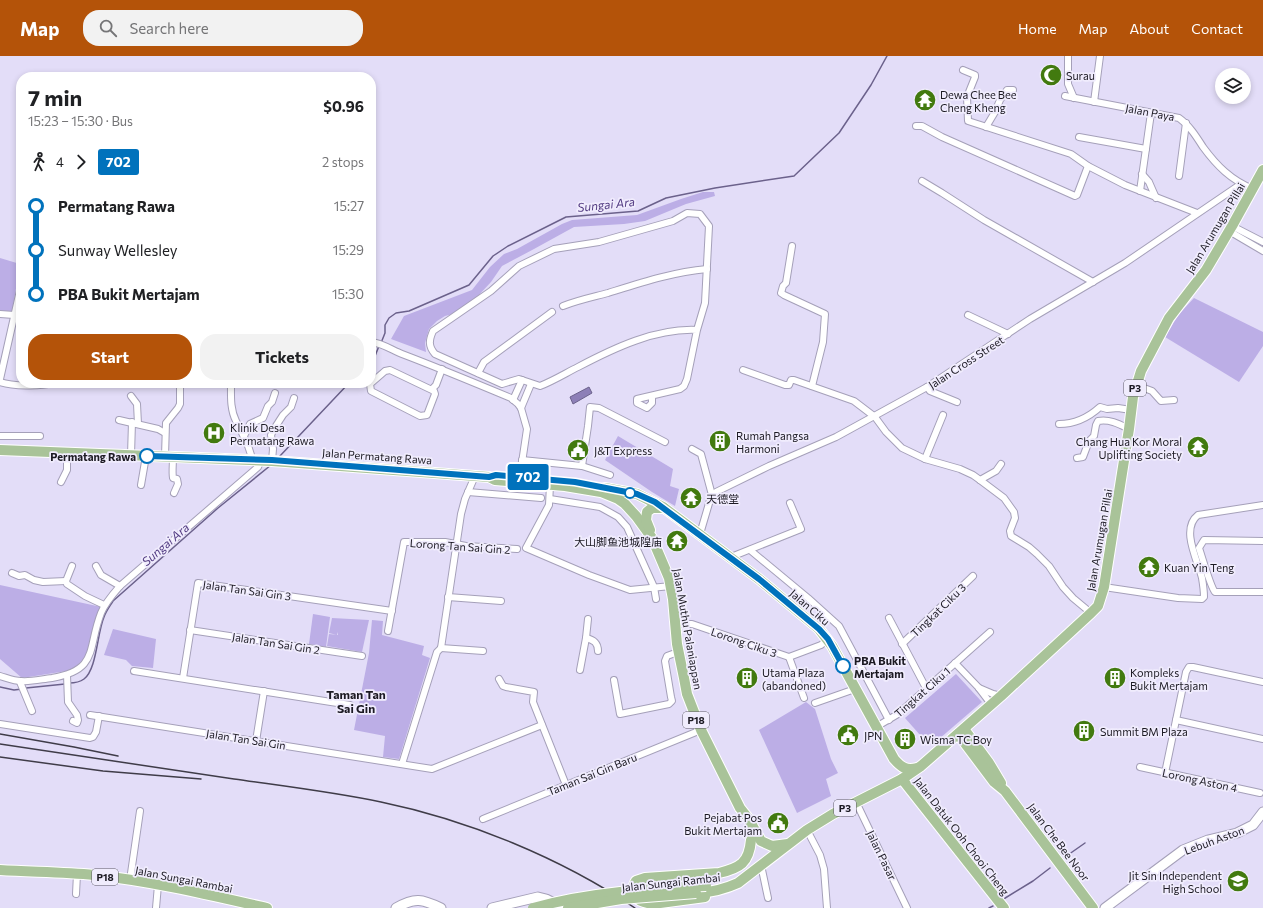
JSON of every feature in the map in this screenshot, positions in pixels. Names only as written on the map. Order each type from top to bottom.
[{"type":"main road","name":"Jalan Arumugan Pillai","points":[[788,844],[807,830],[856,802],[902,779],[921,766],[1001,696],[1098,606],[1104,587],[1136,385],[1150,352],[1169,318],[1206,270],[1260,178],[1263,170]]},
{"type":"main road","name":"Jalan Permatang Rawa","points":[[0,450],[272,460],[489,477],[496,475],[526,479],[575,482],[641,496],[668,510]]},
{"type":"main road","name":"Jalan Permatang Rawa","points":[[526,479],[550,485],[601,492],[613,496],[625,504]]},
{"type":"main road","points":[[625,492],[632,496],[634,500],[631,505],[625,504]]},
{"type":"main road","name":"Jalan Muthu Palaniappan","points":[[625,504],[652,538],[668,572],[676,624],[678,652],[687,694],[701,730],[740,808],[748,818],[758,837],[764,844],[776,846],[788,844]]},
{"type":"main road","points":[[652,538],[646,520],[646,512],[652,508],[660,507],[668,510]]},
{"type":"main road","name":"Jalan Ciku","points":[[668,510],[731,557],[819,629],[828,639],[894,759]]},
{"type":"main road","name":"Jalan Che Bee Noor","points":[[961,732],[1000,779],[1005,791],[1093,908]]},
{"type":"main road","points":[[894,759],[904,769],[912,769],[921,766]]},
{"type":"main road","points":[[884,787],[892,778],[894,773],[894,759]]},
{"type":"main road","name":"Jalan Datuk Ooh Chooi Cheng","points":[[902,779],[1004,908]]},
{"type":"main road","name":"Jalan Muthu Palaniappan","points":[[735,881],[748,867],[755,854],[751,840],[742,820],[740,808]]},
{"type":"main road","points":[[751,840],[748,857],[730,870],[719,874],[645,878],[636,881],[633,894],[638,900],[653,904],[725,894],[744,886],[752,880],[761,865]]},
{"type":"main road","name":"Jalan Sungai Rambai","points":[[568,908],[622,899],[712,892],[726,888],[761,865],[788,844]]},
{"type":"main road","name":"Jalan Sungai Rambai","points":[[0,870],[77,874],[130,880],[267,908]]},
{"type":"main road","name":"Jalan Sungai Rambai","points":[[533,908],[591,896],[662,888],[716,885],[735,881]]},
{"type":"street","points":[[1068,56],[1068,84],[1074,98]]},
{"type":"street","points":[[1094,102],[1100,56]]},
{"type":"street","points":[[963,70],[975,75],[967,97],[968,121],[1071,154],[1088,166],[1125,185],[1197,213]]},
{"type":"street","points":[[986,127],[1007,90],[1013,90]]},
{"type":"street","name":"Jalan Paya","points":[[1065,96],[1179,118],[1186,123],[1224,172],[1241,184],[1253,189]]},
{"type":"street","points":[[1140,191],[1151,113]]},
{"type":"street","points":[[1179,176],[1186,123]]},
{"type":"street","points":[[916,126],[922,126],[942,137],[1075,196],[1077,195],[1088,166]]},
{"type":"street","points":[[1079,138],[1146,149]]},
{"type":"street","points":[[1142,174],[1149,182],[1156,198]]},
{"type":"street","points":[[922,181],[984,220],[1093,282]]},
{"type":"street","name":"Jalan Cross Street","points":[[712,495],[769,466],[836,437],[875,417],[927,387],[1008,334],[1125,263],[1241,184]]},
{"type":"street","points":[[652,396],[680,389],[684,386],[687,379],[697,330],[705,303],[709,226],[700,214],[687,214],[673,221],[599,242],[554,249],[519,266],[491,291],[433,331],[429,338],[430,349],[435,354],[502,384],[516,379],[540,386],[607,353],[644,339],[681,330],[697,330]]},
{"type":"street","points":[[1231,228],[1263,242]]},
{"type":"street","points":[[1231,228],[1263,251]]},
{"type":"street","points":[[792,246],[786,283],[783,286],[781,293],[825,314],[822,342],[812,386]]},
{"type":"street","points":[[563,306],[654,279],[692,270],[707,269]]},
{"type":"street","points":[[16,307],[0,379],[16,385]]},
{"type":"street","points":[[478,373],[484,362],[552,312]]},
{"type":"street","points":[[0,314],[14,315]]},
{"type":"street","points":[[968,315],[1008,334]]},
{"type":"street","points":[[376,343],[514,400],[521,408],[527,429],[522,460],[526,479]]},
{"type":"street","points":[[432,389],[436,385],[442,369]]},
{"type":"street","points":[[371,388],[373,393],[423,416],[427,415],[435,394],[432,389],[390,370],[385,371],[376,380]]},
{"type":"street","points":[[743,370],[784,385],[789,385],[791,380],[794,380],[854,400],[875,417],[886,432],[902,448],[925,459],[960,469],[973,475],[1004,498],[1014,512],[1015,518],[1010,531],[1011,536],[1029,547],[1037,554],[1049,566],[1063,587],[1091,614]]},
{"type":"street","points":[[514,400],[522,380]]},
{"type":"street","points":[[521,408],[531,384]]},
{"type":"street","points":[[1136,385],[1152,391],[1161,401],[1174,400]]},
{"type":"street","points":[[927,387],[930,391],[957,402]]},
{"type":"street","points":[[174,493],[178,484],[177,479],[174,478],[172,474],[174,468],[169,457],[165,433],[166,424],[180,404],[180,388]]},
{"type":"street","points":[[0,676],[20,683],[67,676],[78,670],[86,662],[89,655],[96,626],[104,605],[120,586],[258,467],[256,460],[235,420],[232,410],[231,388]]},
{"type":"street","points":[[244,436],[250,424],[263,418],[275,393]]},
{"type":"street","points":[[131,396],[137,404],[131,455]]},
{"type":"street","points":[[272,460],[273,449],[271,435],[283,415],[291,407],[294,398]]},
{"type":"street","points":[[582,466],[590,407],[599,408],[665,442]]},
{"type":"street","points":[[1059,424],[1072,423],[1100,407],[1131,410]]},
{"type":"street","points":[[925,459],[943,415]]},
{"type":"street","points":[[119,420],[158,429],[165,433]]},
{"type":"street","points":[[1077,458],[1083,457],[1089,441],[1094,436],[1098,421],[1108,420],[1129,429]]},
{"type":"street","points":[[0,436],[40,436]]},
{"type":"street","points":[[692,449],[701,454],[712,495],[700,534]]},
{"type":"street","points":[[61,482],[67,470],[67,452]]},
{"type":"street","points":[[141,486],[146,456]]},
{"type":"street","points":[[522,460],[582,466],[610,475]]},
{"type":"street","points":[[522,460],[526,479]]},
{"type":"street","points":[[980,480],[996,471],[1001,464]]},
{"type":"street","points":[[402,764],[437,652],[441,648],[461,514],[475,476]]},
{"type":"street","points":[[550,485],[549,505],[526,548],[589,575],[630,590],[671,586]]},
{"type":"street","points":[[468,492],[540,498]]},
{"type":"street","points":[[550,499],[600,507],[618,517],[627,527],[654,587],[656,599]]},
{"type":"street","points":[[731,557],[801,529],[790,503]]},
{"type":"street","points":[[1104,587],[1178,598],[1202,599],[1204,597],[1202,577],[1192,549],[1191,522],[1198,515],[1263,505]]},
{"type":"street","points":[[1263,541],[1204,540],[1199,548],[1210,583],[1215,592],[1263,592]]},
{"type":"street","name":"Lorong Tan Sai Gin 2","points":[[392,611],[404,542],[445,542],[466,546],[517,549]]},
{"type":"street","name":"Tingkat Ciku 1","points":[[750,550],[839,626],[889,720]]},
{"type":"street","points":[[66,581],[72,566]]},
{"type":"street","points":[[96,566],[101,574],[120,586]]},
{"type":"street","points":[[12,573],[43,582],[66,581]]},
{"type":"street","name":"Tingkat Ciku 3","points":[[902,644],[973,576]]},
{"type":"street","points":[[66,581],[67,584],[85,596],[104,605]]},
{"type":"street","name":"Jalan Tan Sai Gin 3","points":[[183,678],[198,583],[392,611]]},
{"type":"street","points":[[448,597],[501,601]]},
{"type":"street","points":[[388,631],[392,611]]},
{"type":"street","points":[[889,618],[926,688]]},
{"type":"street","points":[[580,670],[588,619]]},
{"type":"street","name":"Lorong Ciku 3","points":[[676,624],[692,624],[789,657]]},
{"type":"street","name":"Jalan Tan Sai Gin 2","points":[[190,630],[362,656]]},
{"type":"street","name":"Tingkat Ciku 1","points":[[876,727],[889,720],[990,632]]},
{"type":"street","points":[[586,638],[593,640],[596,643],[598,652]]},
{"type":"street","points":[[804,698],[789,657],[821,645],[828,639]]},
{"type":"street","points":[[441,648],[483,652]]},
{"type":"street","points":[[614,680],[620,714],[669,704],[672,701],[665,660],[667,656],[678,652]]},
{"type":"street","name":"Tingkat Ciku 1","points":[[955,663],[978,687],[991,704]]},
{"type":"street","points":[[1165,773],[1186,672],[1189,667],[1263,682]]},
{"type":"street","points":[[134,671],[350,705]]},
{"type":"street","points":[[67,676],[68,702],[77,715],[78,720],[77,723],[73,721]]},
{"type":"street","points":[[499,679],[503,686],[534,692],[533,702],[566,785]]},
{"type":"street","points":[[20,683],[32,711]]},
{"type":"street","name":"Tingkat Ciku 1","points":[[978,687],[1001,696]]},
{"type":"street","points":[[815,703],[855,689]]},
{"type":"street","points":[[256,741],[264,691]]},
{"type":"street","name":"Jalan Tan Sai Gin","points":[[90,714],[432,769],[542,724]]},
{"type":"street","points":[[0,724],[90,738],[93,737],[96,732],[99,716]]},
{"type":"street","points":[[1176,720],[1263,739]]},
{"type":"street","name":"Taman Sai Gin Baru","points":[[483,819],[701,730]]},
{"type":"street","name":"Lorong Aston 4","points":[[1140,767],[1260,793]]},
{"type":"street","name":"Jalan Pasar","points":[[856,802],[907,908]]},
{"type":"street","points":[[130,880],[140,811]]},
{"type":"street","name":"Lebuh Aston","points":[[1105,908],[1183,850],[1208,840],[1237,833],[1253,824],[1263,812]]},
{"type":"street","points":[[807,830],[820,855],[824,869],[827,908]]},
{"type":"street","points":[[761,865],[768,898]]},
{"type":"street","points":[[76,894],[77,874]]},
{"type":"street","points":[[156,908],[158,885]]},
{"type":"street","points":[[492,908],[538,897],[546,899],[564,908]]},
{"type":"street","points":[[398,907],[406,902],[425,900],[441,908]]},
{"type":"shaded area","points":[[703,192],[714,192],[715,196],[686,204],[645,221],[624,224],[574,227],[502,266],[491,282],[477,297],[457,313],[445,316],[437,321],[429,329],[425,343],[426,352],[391,339],[404,316],[472,290],[490,267],[504,254],[517,249],[562,224],[572,220],[637,215]]},
{"type":"shaded area","points":[[0,258],[16,263],[16,288],[12,313],[0,311]]},
{"type":"shaded area","points":[[1194,298],[1263,332],[1263,346],[1239,382],[1165,337],[1179,314]]},
{"type":"shaded area","points":[[589,387],[592,393],[573,404],[570,397]]},
{"type":"shaded area","points":[[618,436],[673,469],[670,486],[679,489],[675,506],[605,460]]},
{"type":"shaded area","points":[[0,585],[106,608],[93,631],[87,655],[73,670],[22,678],[0,659]]},
{"type":"shaded area","points":[[313,614],[330,617],[326,647],[309,644]]},
{"type":"shaded area","points":[[332,618],[369,620],[362,652],[327,646],[329,634],[336,635],[329,633]]},
{"type":"shaded area","points":[[372,620],[383,621],[382,635],[424,646],[422,655],[430,658],[399,759],[383,757],[385,736],[354,730],[369,653]]},
{"type":"shaded area","points":[[113,629],[156,639],[153,668],[132,666],[126,660],[104,655]]},
{"type":"shaded area","points":[[956,674],[982,702],[932,745],[928,744],[905,718]]},
{"type":"shaded area","points":[[806,702],[815,709],[831,759],[838,773],[826,779],[831,796],[797,813],[759,730]]},
{"type":"waterway","name":"Sungai Ara","points":[[381,343],[385,333],[385,325],[389,318],[396,313],[409,311],[469,285],[493,256],[508,246],[566,217],[638,211],[666,198],[715,188],[794,176],[839,133],[871,85],[887,56]]},
{"type":"waterway","name":"Sungai Ara","points":[[376,354],[379,346]]},
{"type":"waterway","name":"Sungai Ara","points":[[279,457],[344,388]]},
{"type":"waterway","name":"Sungai Ara","points":[[69,683],[75,683],[84,679],[92,667],[102,624],[113,601],[218,508],[271,465]]},
{"type":"waterway","name":"Sungai Ara","points":[[26,688],[65,684]]},
{"type":"waterway","name":"Sungai Ara","points":[[0,687],[14,690],[22,689]]},
{"type":"waterway","points":[[1065,857],[1085,843]]},
{"type":"waterway","points":[[1002,900],[1033,881],[1050,868]]},
{"type":"waterway","points":[[989,908],[993,906]]},
{"type":"railway","points":[[0,734],[118,756]]},
{"type":"railway","points":[[0,744],[326,792],[363,798],[414,810],[480,830],[545,857],[576,873],[635,908]]},
{"type":"railway","points":[[0,757],[103,771],[201,779]]},
{"type":"bus line","name":"702","points":[[147,456],[272,460],[489,477],[496,475],[558,479],[637,494],[663,507],[759,579],[819,629],[828,639],[843,666]]},
{"type":"place","name":"Surau","points":[[1051,75]]},
{"type":"place","name":"Dewa Chee Bee Cheng Kheng","points":[[925,100]]},
{"type":"place","name":"Klinik Desa Permatang Rawa","points":[[214,433]]},
{"type":"place","name":"Rumah Pangsa Harmoni","points":[[720,441]]},
{"type":"place","name":"Chang Hua Kor Moral Uplifting Society","points":[[1198,447]]},
{"type":"place","name":"J&T Express","points":[[578,450]]},
{"type":"place","name":"Permatang Rawa","points":[[147,456]]},
{"type":"place","name":"天德堂","points":[[691,498]]},
{"type":"place","name":"大山脚鱼池城隍庙","points":[[677,541]]},
{"type":"place","name":"Kuan Yin Teng","points":[[1149,567]]},
{"type":"place","name":"PBA Bukit Mertajam","points":[[843,666]]},
{"type":"place","name":"Utama Plaza (abandoned)","points":[[747,678]]},
{"type":"place","name":"Kompleks Bukit Mertajam","points":[[1115,678]]},
{"type":"place","name":"Summit BM Plaza","points":[[1084,731]]},
{"type":"place","name":"JPN","points":[[848,735]]},
{"type":"place","name":"Wisma TC Boy","points":[[905,739]]},
{"type":"place","name":"Pejabat Pos Bukit Mertajam","points":[[778,823]]},
{"type":"place","name":"Jit Sin Independent High School","points":[[1238,881]]},
{"type":"district","name":"Taman Tan Sai Gin","points":[[356,701]]}]
